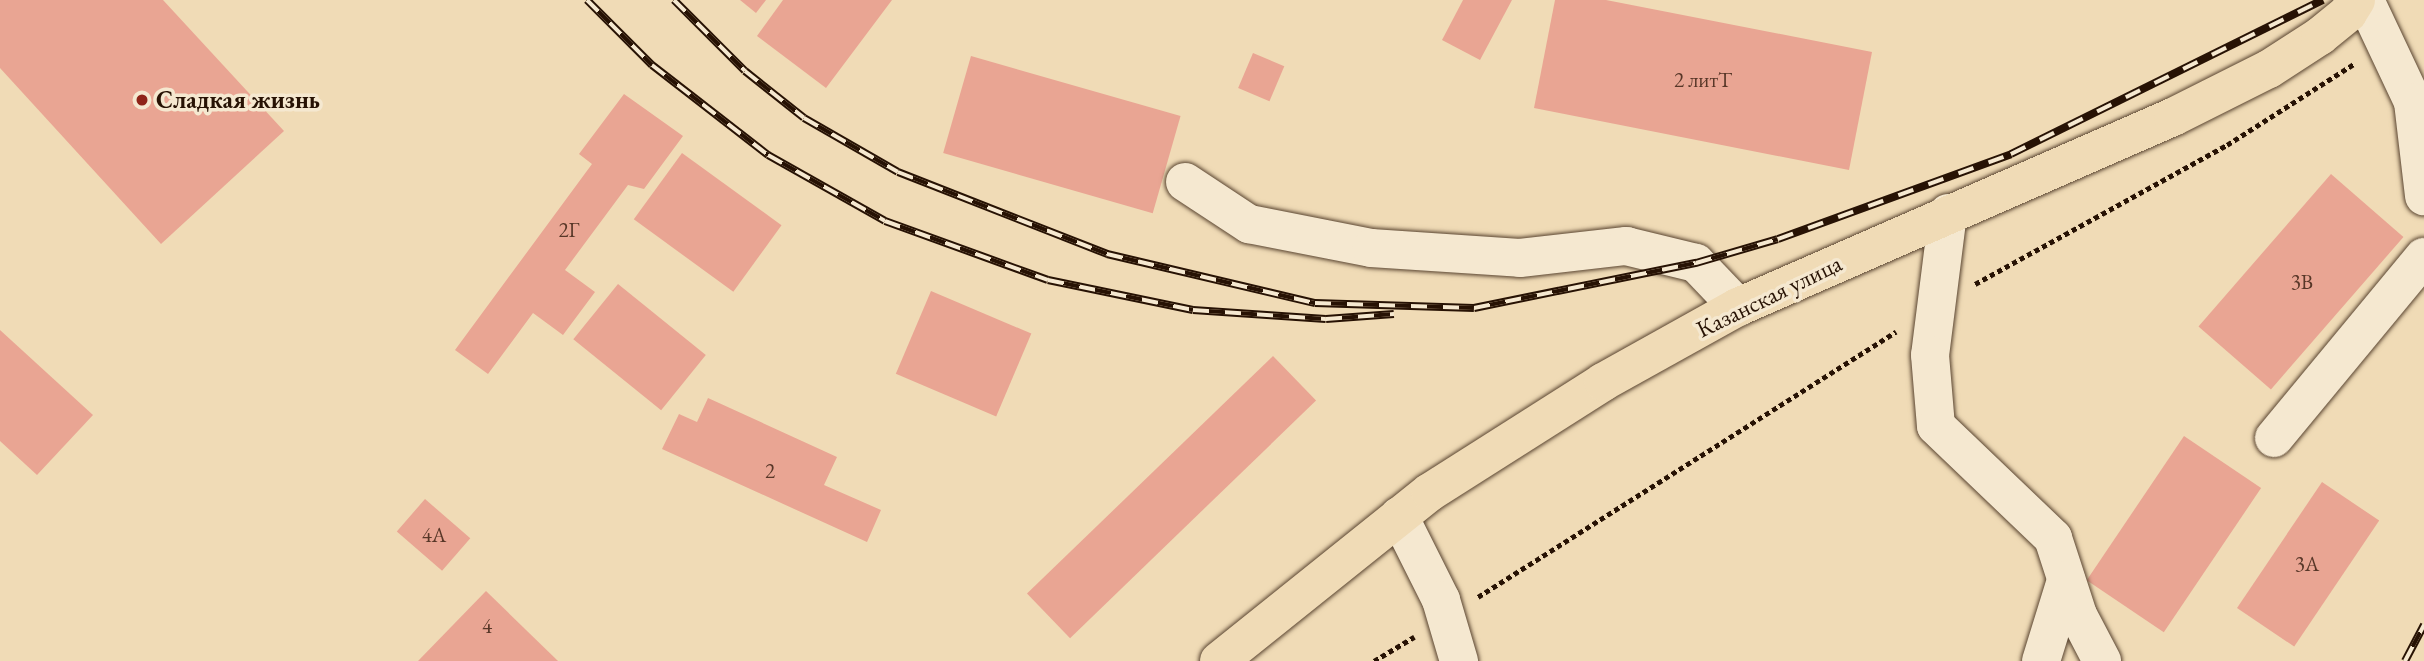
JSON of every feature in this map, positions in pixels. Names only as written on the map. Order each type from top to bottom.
[{"type":"main road","name":"Казанская улица","points":[[1219,661],[1430,492],[1603,382],[1738,307],[2173,117],[2269,69],[2320,36],[2348,13],[2356,0]]},
{"type":"street","points":[[2365,0],[2388,42],[2413,102],[2424,195]]},
{"type":"street","points":[[1185,182],[1249,224],[1371,248],[1520,258],[1626,246],[1696,263],[1738,307]]},
{"type":"street","points":[[1948,213],[1930,355],[1936,426],[2053,538],[2078,615],[2102,661]]},
{"type":"street","points":[[2274,438],[2424,257]]},
{"type":"street","points":[[1399,516],[1446,617],[1459,661]]},
{"type":"street","points":[[2041,661],[2066,580]]},
{"type":"path","points":[[1374,661],[1937,306],[2227,145],[2388,42]]},
{"type":"building","name":"Сладкая жизнь","points":[[0,0],[163,0],[284,131],[161,244],[0,68]]},
{"type":"building","points":[[740,0],[766,0],[756,13]]},
{"type":"building","points":[[783,0],[892,0],[826,88],[757,36]]},
{"type":"building","points":[[1463,0],[1512,0],[1480,60],[1442,40]]},
{"type":"building","points":[[1555,0],[1606,0],[1872,52],[1849,170],[1534,108]]},
{"type":"building","points":[[1253,53],[1284,66],[1269,101],[1238,88]]},
{"type":"building","points":[[971,56],[1181,116],[1153,213],[943,153]]},
{"type":"building","points":[[624,94],[683,136],[644,189],[628,185],[565,270],[595,292],[563,335],[533,313],[488,374],[455,350],[592,164],[579,154]]},
{"type":"building","points":[[682,153],[782,225],[733,292],[634,219]]},
{"type":"building","points":[[2331,174],[2403,237],[2271,389],[2198,326]]},
{"type":"building","points":[[618,284],[706,355],[661,410],[573,339]]},
{"type":"building","points":[[931,291],[1031,334],[996,416],[896,374]]},
{"type":"building","points":[[0,330],[93,415],[37,475],[0,441]]},
{"type":"building","points":[[1273,356],[1316,401],[1070,638],[1027,594]]},
{"type":"building","points":[[708,398],[837,457],[824,485],[881,510],[867,542],[662,449],[679,414],[697,422]]},
{"type":"building","points":[[2184,436],[2261,488],[2164,632],[2087,580]]},
{"type":"building","points":[[2322,482],[2379,521],[2294,647],[2237,608]]},
{"type":"building","points":[[425,499],[470,538],[442,571],[397,531]]},
{"type":"building","points":[[486,591],[558,661],[418,661]]},
{"type":"railway","points":[[587,0],[652,65],[768,155],[885,221],[1048,280],[1193,310],[1326,319],[1394,314]]},
{"type":"railway","points":[[674,0],[745,71],[804,118],[898,172],[1107,254],[1315,303],[1474,308],[1696,263],[1778,239],[2011,154],[2323,0]]},
{"type":"railway","points":[[2405,661],[2424,625]]},
{"type":"place","name":"Сладкая жизнь","points":[[142,100]]}]
